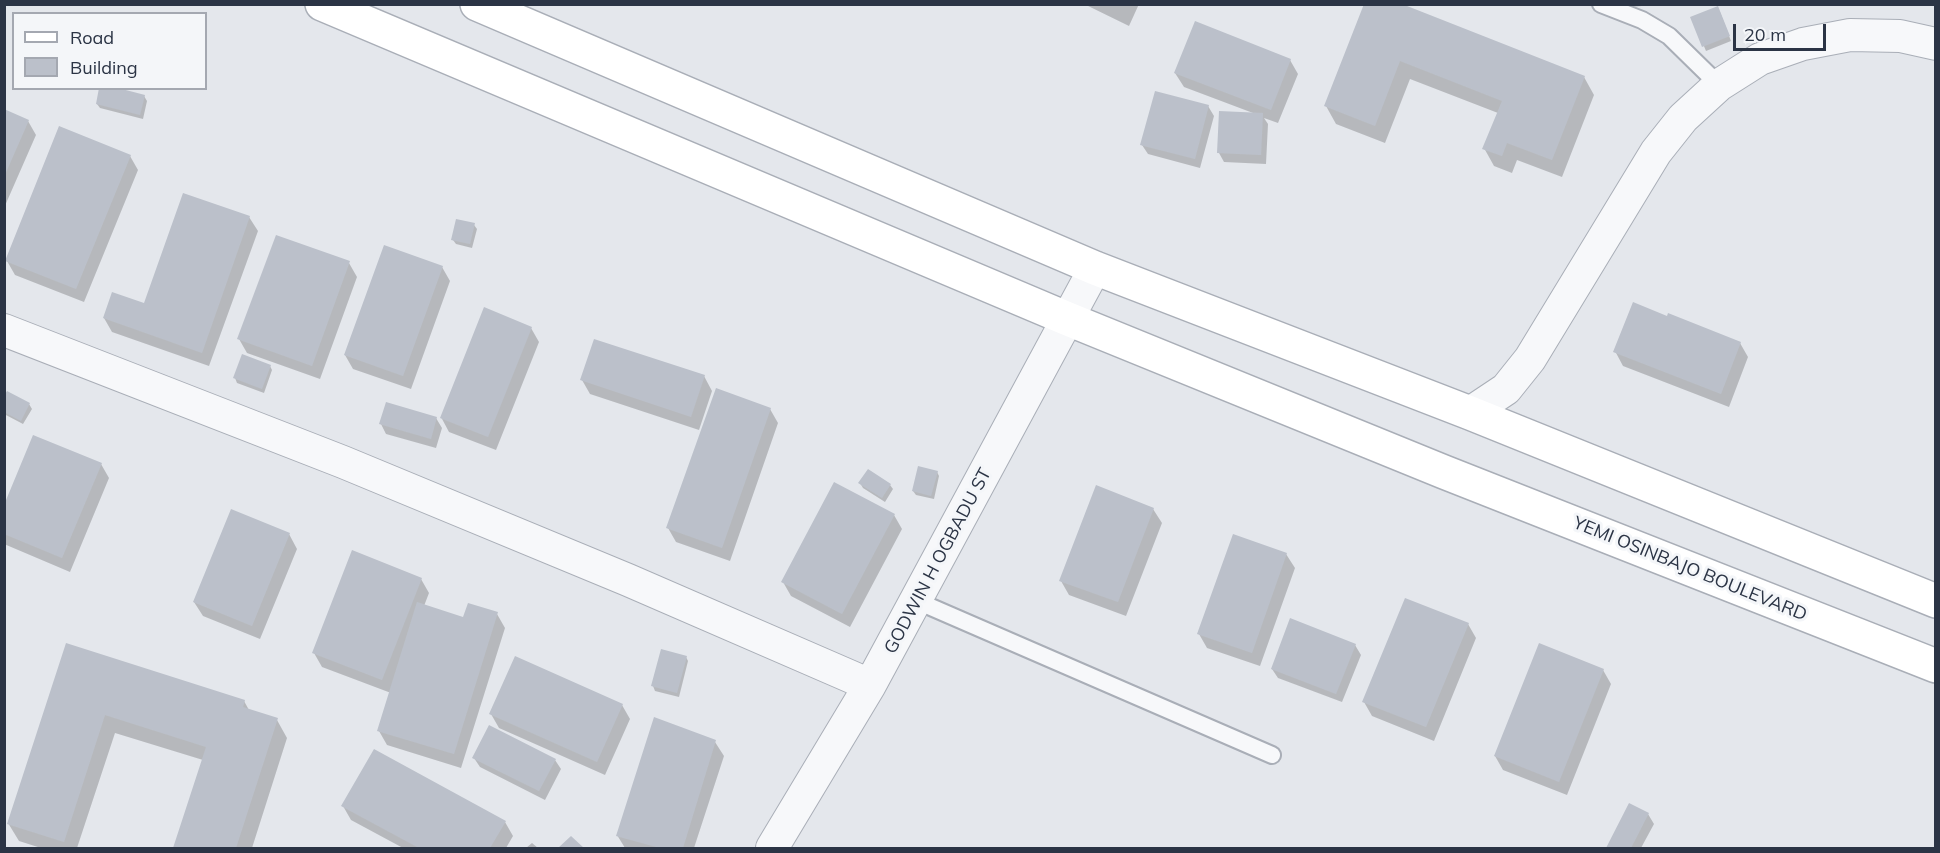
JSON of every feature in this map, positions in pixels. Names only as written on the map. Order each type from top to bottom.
[{"type":"main road","name":"YEMI OSINBAJO BOULEVARD","points":[[322,4],[1068,319],[1444,472],[1935,666]]},
{"type":"main road","points":[[477,4],[1095,268],[1470,413],[1935,601]]},
{"type":"street","points":[[1470,413],[1506,389],[1530,359],[1656,152],[1683,118],[1719,85],[1760,59],[1803,44],[1850,35],[1900,36],[1935,44]]},
{"type":"street","name":"GODWIN H OGBADU ST","points":[[772,849],[870,685],[917,601],[1095,268]]},
{"type":"street","points":[[4,330],[343,462],[628,580],[870,685]]},
{"type":"lane","points":[[1601,4],[1642,20],[1669,36],[1719,85]]},
{"type":"lane","points":[[917,601],[1272,755]]},
{"type":"building","points":[[1364,4],[1402,4],[1585,76],[1552,160],[1507,143],[1502,156],[1482,149],[1502,101],[1400,61],[1375,126],[1324,106]]},
{"type":"building","points":[[1718,6],[1730,36],[1702,47],[1690,17]]},
{"type":"building","points":[[1195,21],[1291,59],[1271,110],[1174,73]]},
{"type":"building","points":[[99,90],[126,90],[145,95],[140,115],[96,104]]},
{"type":"building","points":[[1155,91],[1209,105],[1195,159],[1140,145]]},
{"type":"building","points":[[4,109],[29,120],[4,177]]},
{"type":"building","points":[[1219,111],[1263,113],[1261,155],[1217,153]]},
{"type":"building","points":[[59,126],[131,155],[76,289],[5,261]]},
{"type":"building","points":[[183,193],[250,216],[202,353],[103,318],[112,292],[144,303]]},
{"type":"building","points":[[456,219],[475,223],[470,244],[451,240]]},
{"type":"building","points":[[276,235],[350,261],[312,366],[237,339]]},
{"type":"building","points":[[384,245],[443,266],[403,376],[344,355]]},
{"type":"building","points":[[1633,302],[1667,316],[1668,313],[1741,342],[1721,394],[1613,352]]},
{"type":"building","points":[[484,307],[532,327],[488,437],[440,418]]},
{"type":"building","points":[[594,339],[705,375],[691,417],[580,380]]},
{"type":"building","points":[[242,354],[271,365],[262,389],[233,378]]},
{"type":"building","points":[[716,388],[771,408],[722,548],[666,528]]},
{"type":"building","points":[[7,391],[30,403],[21,421],[4,412],[4,396]]},
{"type":"building","points":[[386,402],[437,417],[431,439],[379,424]]},
{"type":"building","points":[[33,435],[102,463],[62,558],[4,534],[4,505]]},
{"type":"building","points":[[918,466],[938,471],[931,496],[912,491]]},
{"type":"building","points":[[868,469],[891,484],[882,498],[858,483]]},
{"type":"building","points":[[834,482],[895,514],[842,614],[781,582]]},
{"type":"building","points":[[1096,485],[1154,508],[1118,602],[1059,581]]},
{"type":"building","points":[[231,509],[290,533],[252,626],[193,602]]},
{"type":"building","points":[[1233,534],[1287,553],[1252,653],[1197,634]]},
{"type":"building","points":[[352,550],[422,578],[382,680],[312,653]]},
{"type":"building","points":[[1405,598],[1469,623],[1426,727],[1362,702]]},
{"type":"building","points":[[417,602],[463,617],[468,603],[498,612],[454,754],[377,731]]},
{"type":"building","points":[[1290,618],[1356,644],[1336,694],[1271,669]]},
{"type":"building","points":[[66,643],[245,700],[243,707],[278,718],[236,848],[173,848],[206,747],[105,715],[64,842],[7,824]]},
{"type":"building","points":[[1539,643],[1604,669],[1559,782],[1494,756]]},
{"type":"building","points":[[661,649],[687,656],[677,693],[651,686]]},
{"type":"building","points":[[515,656],[623,704],[597,762],[489,714]]},
{"type":"building","points":[[654,717],[716,740],[683,848],[660,848],[616,836]]},
{"type":"building","points":[[489,725],[556,759],[539,791],[472,758]]},
{"type":"building","points":[[374,749],[506,821],[490,848],[419,848],[341,806]]},
{"type":"building","points":[[1629,803],[1649,813],[1631,848],[1606,848]]},
{"type":"building","points":[[571,836],[584,848],[558,848]]}]
